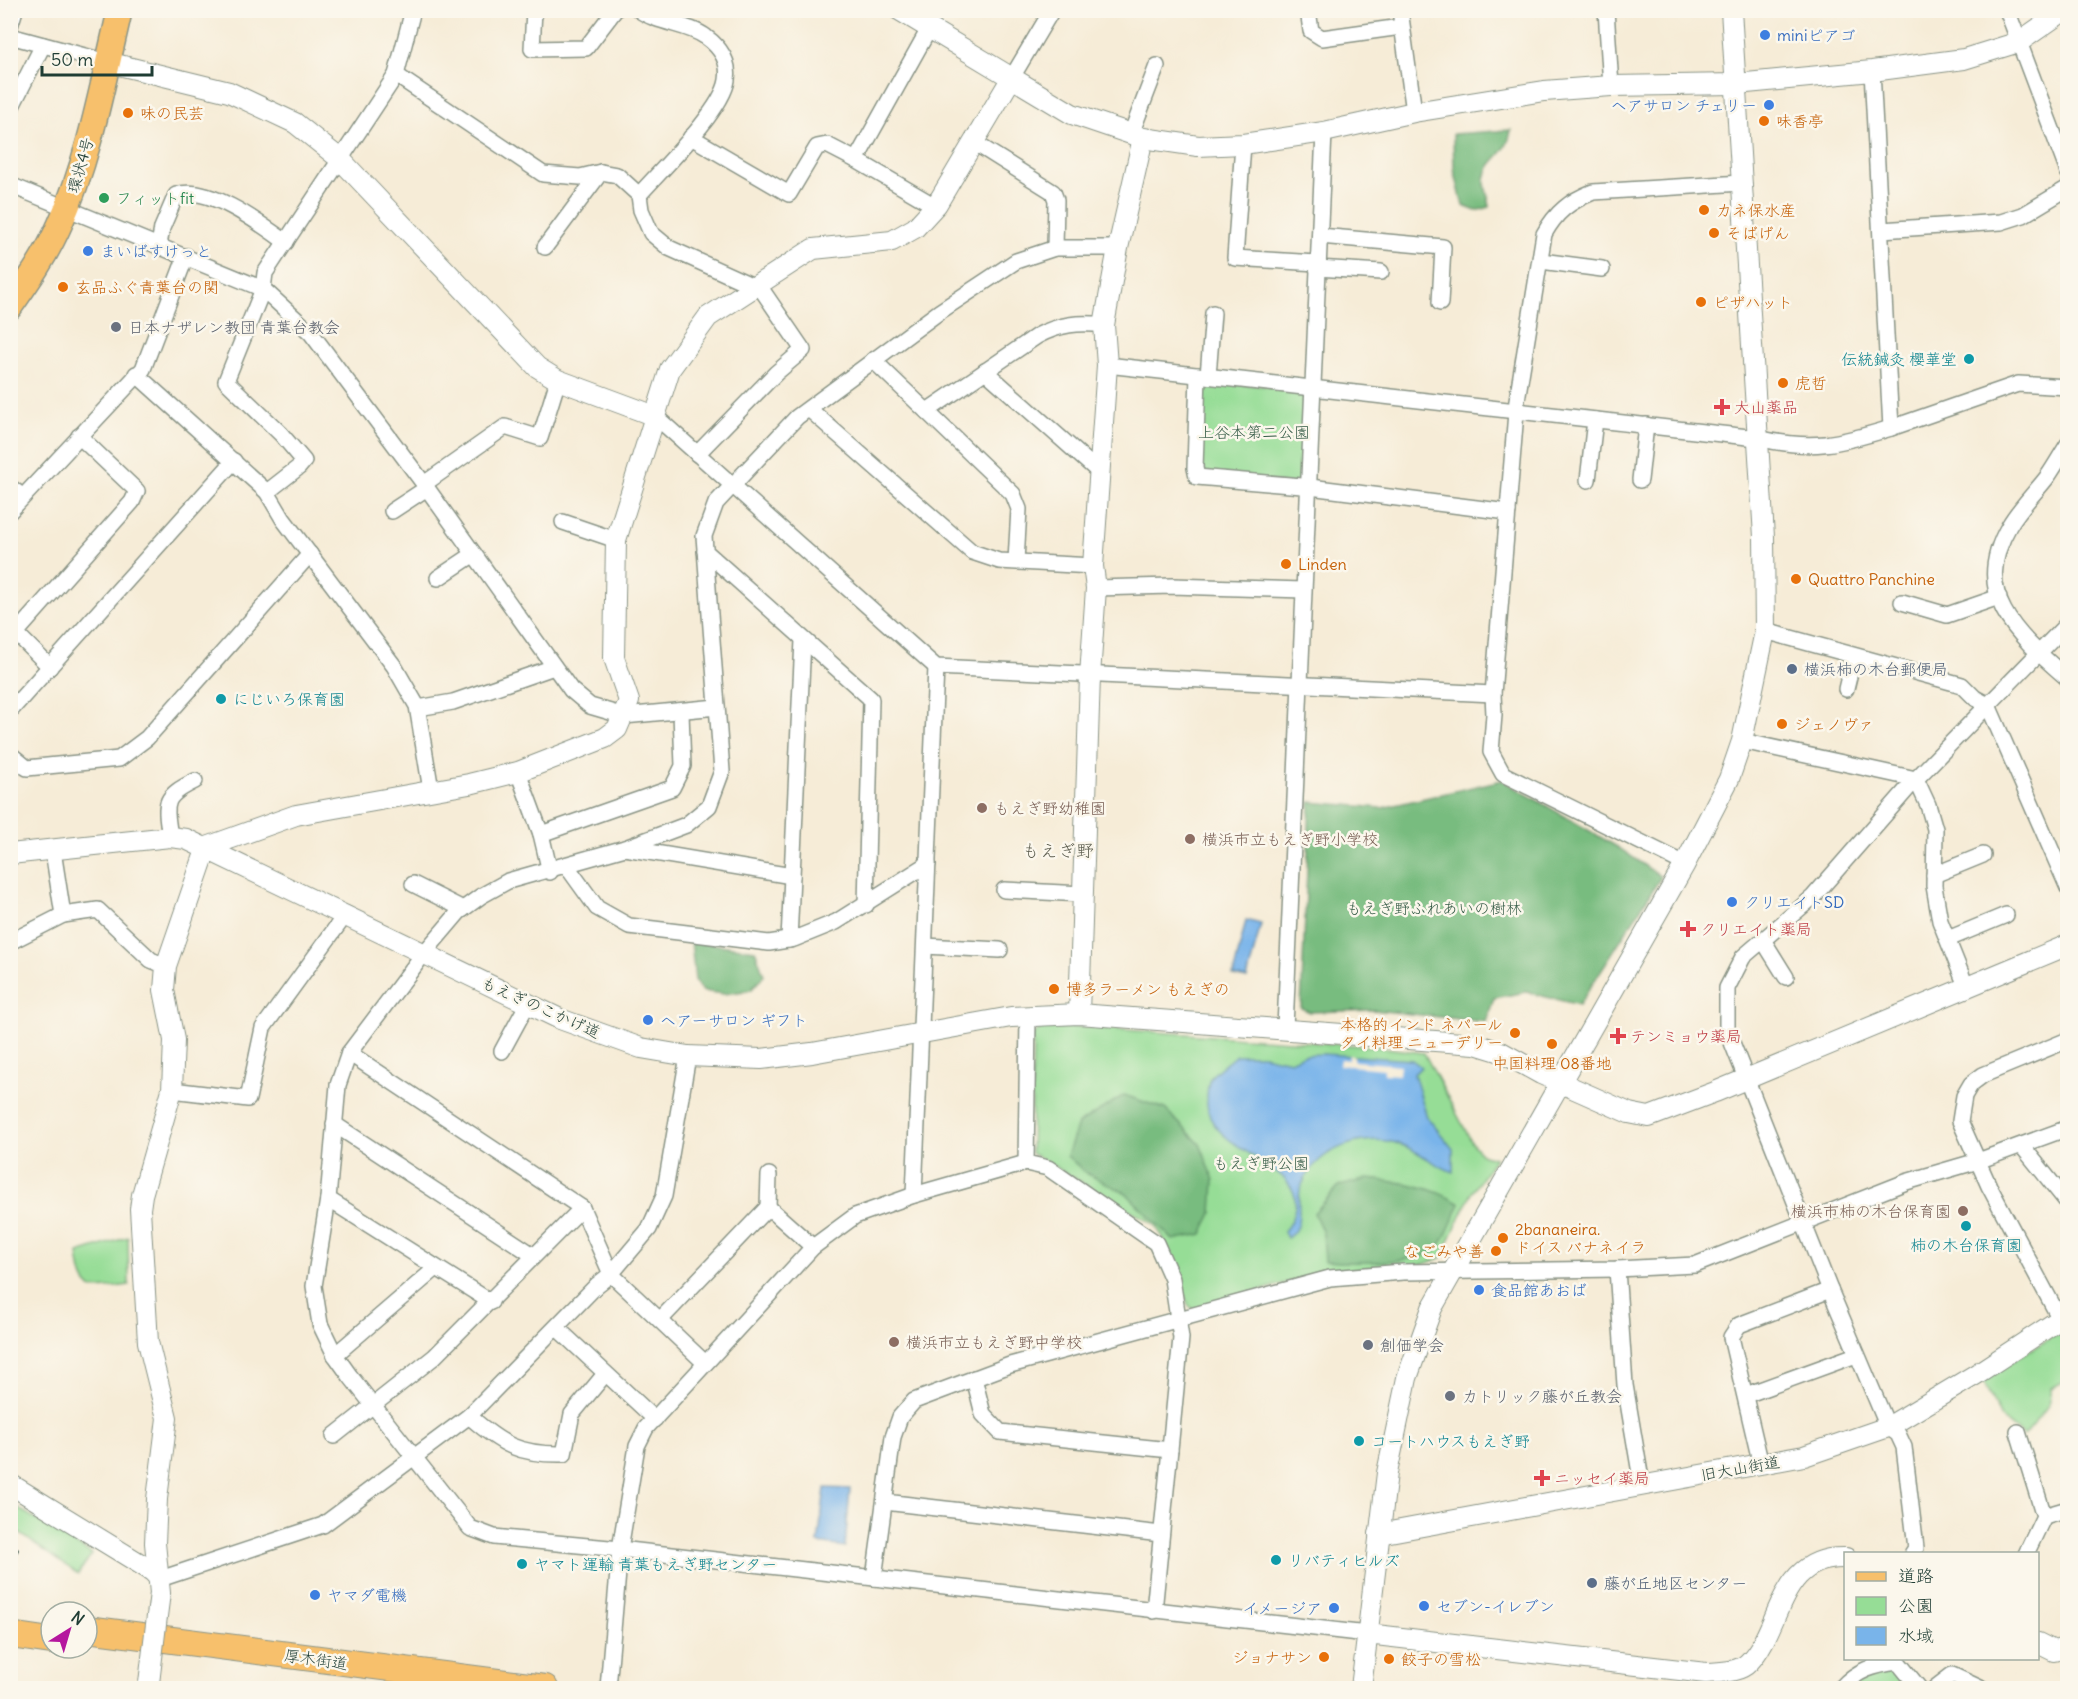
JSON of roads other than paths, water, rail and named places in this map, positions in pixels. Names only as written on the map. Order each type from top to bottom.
[{"type":"highway","points":[[10,1619],[39,1623]]},
{"type":"highway","name":"厚木街道","points":[[99,1631],[545,1689]]},
{"type":"highway","points":[[10,1635],[39,1639]]},
{"type":"highway","name":"厚木街道","points":[[99,1648],[412,1689]]},
{"type":"main road","name":"環状4号","points":[[10,307],[47,251],[67,208],[120,10]]},
{"type":"street","points":[[10,26],[15,10]]},
{"type":"street","points":[[267,492],[299,467],[304,460],[281,434],[226,381],[263,289],[266,273],[396,75],[412,10]]},
{"type":"street","points":[[534,10],[532,49],[586,48],[615,10]]},
{"type":"street","points":[[639,10],[649,17],[705,36],[722,52],[728,68],[724,89],[691,137],[639,195]]},
{"type":"street","points":[[899,10],[1072,114],[1137,136],[1198,146],[1243,144],[1324,132],[1414,112],[1544,91],[1611,86],[1736,84],[1872,71],[1964,59],[2019,42],[2065,10]]},
{"type":"street","points":[[148,1686],[160,1579],[156,1543],[157,1499],[168,1418],[148,1342],[140,1209],[172,1090],[174,1040],[164,990],[166,966],[207,847],[296,815],[518,772],[605,738],[617,729],[629,701],[614,658],[616,540],[670,369],[708,317],[813,249],[892,240],[915,228],[928,217],[975,143],[1052,10]]},
{"type":"street","points":[[1308,10],[1311,31],[1322,38],[1401,27]]},
{"type":"street","points":[[1400,10],[1414,112]]},
{"type":"street","points":[[1606,10],[1611,86]]},
{"type":"street","points":[[1361,1689],[1387,1473],[1407,1378],[1432,1308],[1685,864],[1729,779],[1742,741],[1765,631],[1764,537],[1731,10]]},
{"type":"street","points":[[2007,10],[2067,172]]},
{"type":"street","points":[[856,160],[929,29]]},
{"type":"street","points":[[10,36],[229,92],[295,123],[340,159],[537,368],[558,380],[655,416],[936,667],[1492,694]]},
{"type":"street","points":[[10,110],[44,45]]},
{"type":"street","points":[[1079,1014],[1090,676],[1096,588],[1094,566],[1107,364],[1104,324],[1137,136],[1157,66]]},
{"type":"street","points":[[1872,71],[1891,428]]},
{"type":"street","points":[[396,75],[543,174],[580,177],[601,172],[617,175],[639,195],[641,210],[651,233],[669,248],[762,290],[803,350],[697,454]]},
{"type":"street","points":[[1285,1028],[1324,132]]},
{"type":"street","points":[[691,137],[789,194],[817,147],[827,145],[935,206]]},
{"type":"street","points":[[975,143],[1053,192],[1056,200],[1055,248]]},
{"type":"street","points":[[1243,144],[1235,258],[1381,272]]},
{"type":"street","points":[[545,248],[601,172]]},
{"type":"street","points":[[1685,864],[1503,774],[1491,752],[1494,715],[1492,694],[1516,411],[1544,234],[1560,209],[1577,198],[1593,192],[1742,183]]},
{"type":"street","points":[[10,185],[263,289],[311,333],[426,486],[571,690],[590,706],[624,716],[717,707]]},
{"type":"street","points":[[1881,230],[2001,222],[2023,215],[2067,188]]},
{"type":"street","points":[[159,245],[162,228],[176,195],[183,193],[200,195],[243,211],[286,242]]},
{"type":"street","points":[[1320,236],[1443,247],[1440,304]]},
{"type":"street","points":[[1118,248],[1055,248],[1016,261],[939,312],[797,417],[716,503],[707,521],[705,551],[722,771],[709,806],[686,825],[625,848],[550,872],[508,881],[463,909],[425,952],[349,1053],[338,1085],[328,1199],[314,1286],[320,1324],[335,1355],[470,1528],[494,1537],[620,1549],[1706,1673],[1731,1671],[1749,1663],[1791,1583],[1810,1566],[1833,1557],[1844,1558]]},
{"type":"street","points":[[10,511],[143,369],[186,256]]},
{"type":"street","points":[[1541,261],[1602,269]]},
{"type":"street","points":[[1214,313],[1203,375],[1195,468],[1197,477],[1307,487],[1508,512]]},
{"type":"street","points":[[927,411],[1053,328],[1076,322],[1104,324]]},
{"type":"street","points":[[873,360],[1013,494],[1019,509],[1016,561]]},
{"type":"street","points":[[1107,364],[1757,438],[1802,446],[1833,445],[1891,428],[2018,384],[2067,387]]},
{"type":"street","points":[[985,371],[1100,473]]},
{"type":"street","points":[[136,374],[267,492],[283,519],[394,666],[418,708],[431,790]]},
{"type":"street","points":[[392,511],[505,427],[540,438],[558,380]]},
{"type":"street","points":[[809,409],[972,552],[999,561],[1094,566]]},
{"type":"street","points":[[1588,480],[1597,459],[1595,420]]},
{"type":"street","points":[[1639,478],[1646,425]]},
{"type":"street","points":[[50,667],[16,633],[132,502],[137,491],[79,436]]},
{"type":"street","points":[[2067,444],[2049,474],[2009,525],[1997,552],[1995,581],[2001,610],[2024,640],[2067,679]]},
{"type":"street","points":[[10,711],[234,461]]},
{"type":"street","points":[[10,487],[23,497]]},
{"type":"street","points":[[563,522],[616,540]]},
{"type":"street","points":[[705,551],[871,699],[867,905]]},
{"type":"street","points":[[10,754],[27,768],[119,759],[147,738],[310,554]]},
{"type":"street","points":[[438,578],[474,554]]},
{"type":"street","points":[[1096,588],[1172,586],[1303,590]]},
{"type":"street","points":[[1902,602],[1933,604],[1947,615],[1999,597]]},
{"type":"street","points":[[1913,1552],[1916,1548],[1904,1448],[1898,1434],[1888,1427],[1856,1354],[1727,1030],[1727,988],[1743,957],[1813,897],[1916,779],[2067,623]]},
{"type":"street","points":[[1765,631],[1962,685],[1975,698],[1988,705],[2061,852],[2067,888]]},
{"type":"street","points":[[789,940],[803,640]]},
{"type":"street","points":[[1846,689],[1854,656]]},
{"type":"street","points":[[418,708],[453,702],[554,667]]},
{"type":"street","points":[[914,1195],[936,667]]},
{"type":"street","points":[[541,834],[672,788],[683,766],[681,712]]},
{"type":"street","points":[[1742,741],[1916,779]]},
{"type":"street","points":[[518,772],[541,834],[550,872]]},
{"type":"street","points":[[1916,779],[1928,805],[1935,829],[1936,904],[1966,986]]},
{"type":"street","points":[[10,854],[170,837],[166,805],[170,796],[187,781]]},
{"type":"street","name":"もえぎのこかげ道","points":[[170,837],[186,839],[207,847],[560,1019],[626,1044],[688,1056],[761,1059],[920,1034],[958,1025],[1079,1014],[1475,1044],[1501,1052],[1629,1113],[1649,1117],[2067,945]]},
{"type":"street","points":[[625,848],[792,876]]},
{"type":"street","points":[[53,851],[63,915]]},
{"type":"street","points":[[1934,875],[1983,855]]},
{"type":"street","points":[[566,865],[597,908],[628,926],[769,943],[789,940],[836,922],[867,905],[889,886],[928,864]]},
{"type":"street","points":[[413,884],[463,909]]},
{"type":"street","points":[[1004,890],[1083,894]]},
{"type":"street","points":[[10,942],[63,915],[98,910],[151,960],[166,966]]},
{"type":"street","points":[[172,1090],[248,1099],[263,1028],[346,914]]},
{"type":"street","points":[[1948,939],[2006,915]]},
{"type":"street","points":[[1763,940],[1786,977]]},
{"type":"street","points":[[925,946],[1000,950]]},
{"type":"street","points":[[502,1052],[528,1003]]},
{"type":"street","points":[[1026,1163],[1028,1017]]},
{"type":"street","points":[[2064,1316],[1978,1161],[1960,1121],[1964,1096],[1971,1084],[1983,1075],[2067,1040]]},
{"type":"street","points":[[349,1053],[582,1209],[611,1274],[705,1363]]},
{"type":"street","points":[[160,1579],[323,1525],[469,1416],[597,1285],[611,1274],[648,1229],[664,1196],[688,1056]]},
{"type":"street","points":[[334,1124],[533,1256]]},
{"type":"street","points":[[874,1578],[893,1437],[900,1417],[914,1401],[974,1378],[1011,1365],[1330,1278],[1402,1272],[1617,1269],[1695,1265],[1906,1182],[1978,1161],[2067,1128]]},
{"type":"street","points":[[2022,1146],[2067,1203]]},
{"type":"street","points":[[608,1689],[620,1549],[637,1446],[646,1428],[813,1246],[855,1216],[914,1195],[1026,1163],[1048,1168],[1156,1243],[1172,1279],[1181,1338],[1154,1611]]},
{"type":"street","points":[[660,1320],[768,1207],[769,1175]]},
{"type":"street","points":[[328,1199],[435,1269],[491,1302]]},
{"type":"street","points":[[768,1207],[813,1246]]},
{"type":"street","points":[[334,1436],[374,1407],[434,1357],[582,1209]]},
{"type":"street","points":[[335,1355],[435,1269]]},
{"type":"street","points":[[1617,1269],[1625,1385],[1642,1485]]},
{"type":"street","points":[[1761,1465],[1731,1337],[1739,1325],[1830,1290]]},
{"type":"street","name":"旧大山街道","points":[[1380,1534],[1804,1456],[1888,1427],[2064,1316]]},
{"type":"street","points":[[557,1328],[655,1419]]},
{"type":"street","points":[[1746,1395],[1856,1354]]},
{"type":"street","points":[[469,1416],[497,1440],[518,1451],[564,1454],[572,1414],[605,1374]]},
{"type":"street","points":[[974,1378],[983,1414],[1000,1432],[1170,1450]]},
{"type":"street","points":[[2018,1432],[2044,1516],[2027,1552]]},
{"type":"street","points":[[10,1484],[152,1571],[160,1579]]},
{"type":"street","points":[[885,1502],[1161,1534]]},
{"type":"street","points":[[2044,1516],[2067,1509]]},
{"type":"street","points":[[2039,1644],[2054,1651],[2067,1647]]},
{"type":"street","points":[[1841,1689],[1852,1675],[1875,1665],[1899,1660],[1919,1689]]},
{"type":"street","points":[[1935,1689],[1952,1675],[1980,1689]]},
{"type":"water","points":[[1246,920],[1261,924],[1247,979],[1233,976]]},
{"type":"water","points":[[1323,1054],[1412,1060],[1421,1067],[1414,1074],[1427,1117],[1453,1149],[1453,1172],[1406,1147],[1385,1141],[1354,1143],[1340,1148],[1326,1155],[1306,1177],[1300,1191],[1298,1223],[1293,1233],[1287,1238],[1284,1232],[1295,1209],[1293,1191],[1282,1176],[1227,1138],[1213,1123],[1207,1104],[1208,1086],[1214,1074],[1236,1055],[1263,1055],[1290,1061],[1303,1055]]},
{"type":"water","points":[[825,1488],[850,1489],[845,1547],[818,1543]]},
{"type":"railway","points":[[10,1546],[15,1550]]},
{"type":"place","name":"miniピアゴ","points":[[1765,35]]},
{"type":"place","name":"ヘアサロン チェリー","points":[[1769,105]]},
{"type":"place","name":"味の民芸","points":[[128,113]]},
{"type":"place","name":"味香亭","points":[[1764,121]]},
{"type":"place","name":"フィットfit","points":[[104,198]]},
{"type":"place","name":"カネ保水産","points":[[1704,210]]},
{"type":"place","name":"そばげん","points":[[1714,233]]},
{"type":"place","name":"まいばすけっと","points":[[88,251]]},
{"type":"place","name":"玄品ふぐ青葉台の関","points":[[63,287]]},
{"type":"place","name":"ピザハット","points":[[1701,302]]},
{"type":"place","name":"日本ナザレン教団 青葉台教会","points":[[116,327]]},
{"type":"place","name":"伝統鍼灸 櫻華堂","points":[[1969,359]]},
{"type":"place","name":"虎哲","points":[[1783,383]]},
{"type":"place","name":"大山薬品","points":[[1722,407]]},
{"type":"place","name":"Linden","points":[[1286,564]]},
{"type":"place","name":"Quattro Panchine","points":[[1796,579]]},
{"type":"place","name":"横浜柿の木台郵便局","points":[[1792,669]]},
{"type":"place","name":"にじいろ保育園","points":[[221,699]]},
{"type":"place","name":"ジェノヴァ","points":[[1782,724]]},
{"type":"place","name":"もえぎ野幼稚園","points":[[982,808]]},
{"type":"place","name":"横浜市立もえぎ野小学校","points":[[1190,839]]},
{"type":"place","name":"クリエイトSD","points":[[1732,902]]},
{"type":"place","name":"クリエイト薬局","points":[[1688,929]]},
{"type":"place","name":"博多ラーメン もえぎの","points":[[1054,989]]},
{"type":"place","name":"ヘアーサロン ギフト","points":[[648,1020]]},
{"type":"place","name":"本格的インド ネパール タイ料理 ニューデリー","points":[[1515,1033]]},
{"type":"place","name":"テンミョウ薬局","points":[[1618,1036]]},
{"type":"place","name":"中国料理 08番地","points":[[1552,1044]]},
{"type":"place","name":"横浜市柿の木台保育園","points":[[1963,1211]]},
{"type":"place","name":"柿の木台保育園","points":[[1966,1226]]},
{"type":"place","name":"2bananeira. ドイス バナネイラ","points":[[1503,1238]]},
{"type":"place","name":"なごみや善","points":[[1496,1251]]},
{"type":"place","name":"食品館あおば","points":[[1479,1290]]},
{"type":"place","name":"横浜市立もえぎ野中学校","points":[[894,1342]]},
{"type":"place","name":"創価学会","points":[[1368,1345]]},
{"type":"place","name":"カトリック藤が丘教会","points":[[1450,1396]]},
{"type":"place","name":"コートハウスもえぎ野","points":[[1359,1441]]},
{"type":"place","name":"ニッセイ薬局","points":[[1542,1478]]},
{"type":"place","name":"リバティヒルズ","points":[[1276,1560]]},
{"type":"place","name":"ヤマト運輸 青葉もえぎ野センター","points":[[522,1564]]},
{"type":"place","name":"藤が丘地区センター","points":[[1592,1583]]},
{"type":"place","name":"ヤマダ電機","points":[[315,1595]]},
{"type":"place","name":"セブン-イレブン","points":[[1424,1606]]},
{"type":"place","name":"イメージア","points":[[1334,1608]]},
{"type":"place","name":"ジョナサン","points":[[1324,1657]]},
{"type":"place","name":"餃子の雪松","points":[[1389,1659]]},
{"type":"district","name":"もえぎ野","points":[[1058,850]]},
{"type":"park label","name":"上谷本第二公園","points":[[1254,432]]},
{"type":"park label","name":"もえぎ野ふれあいの樹林","points":[[1434,908]]},
{"type":"park label","name":"もえぎ野公園","points":[[1261,1163]]}]
